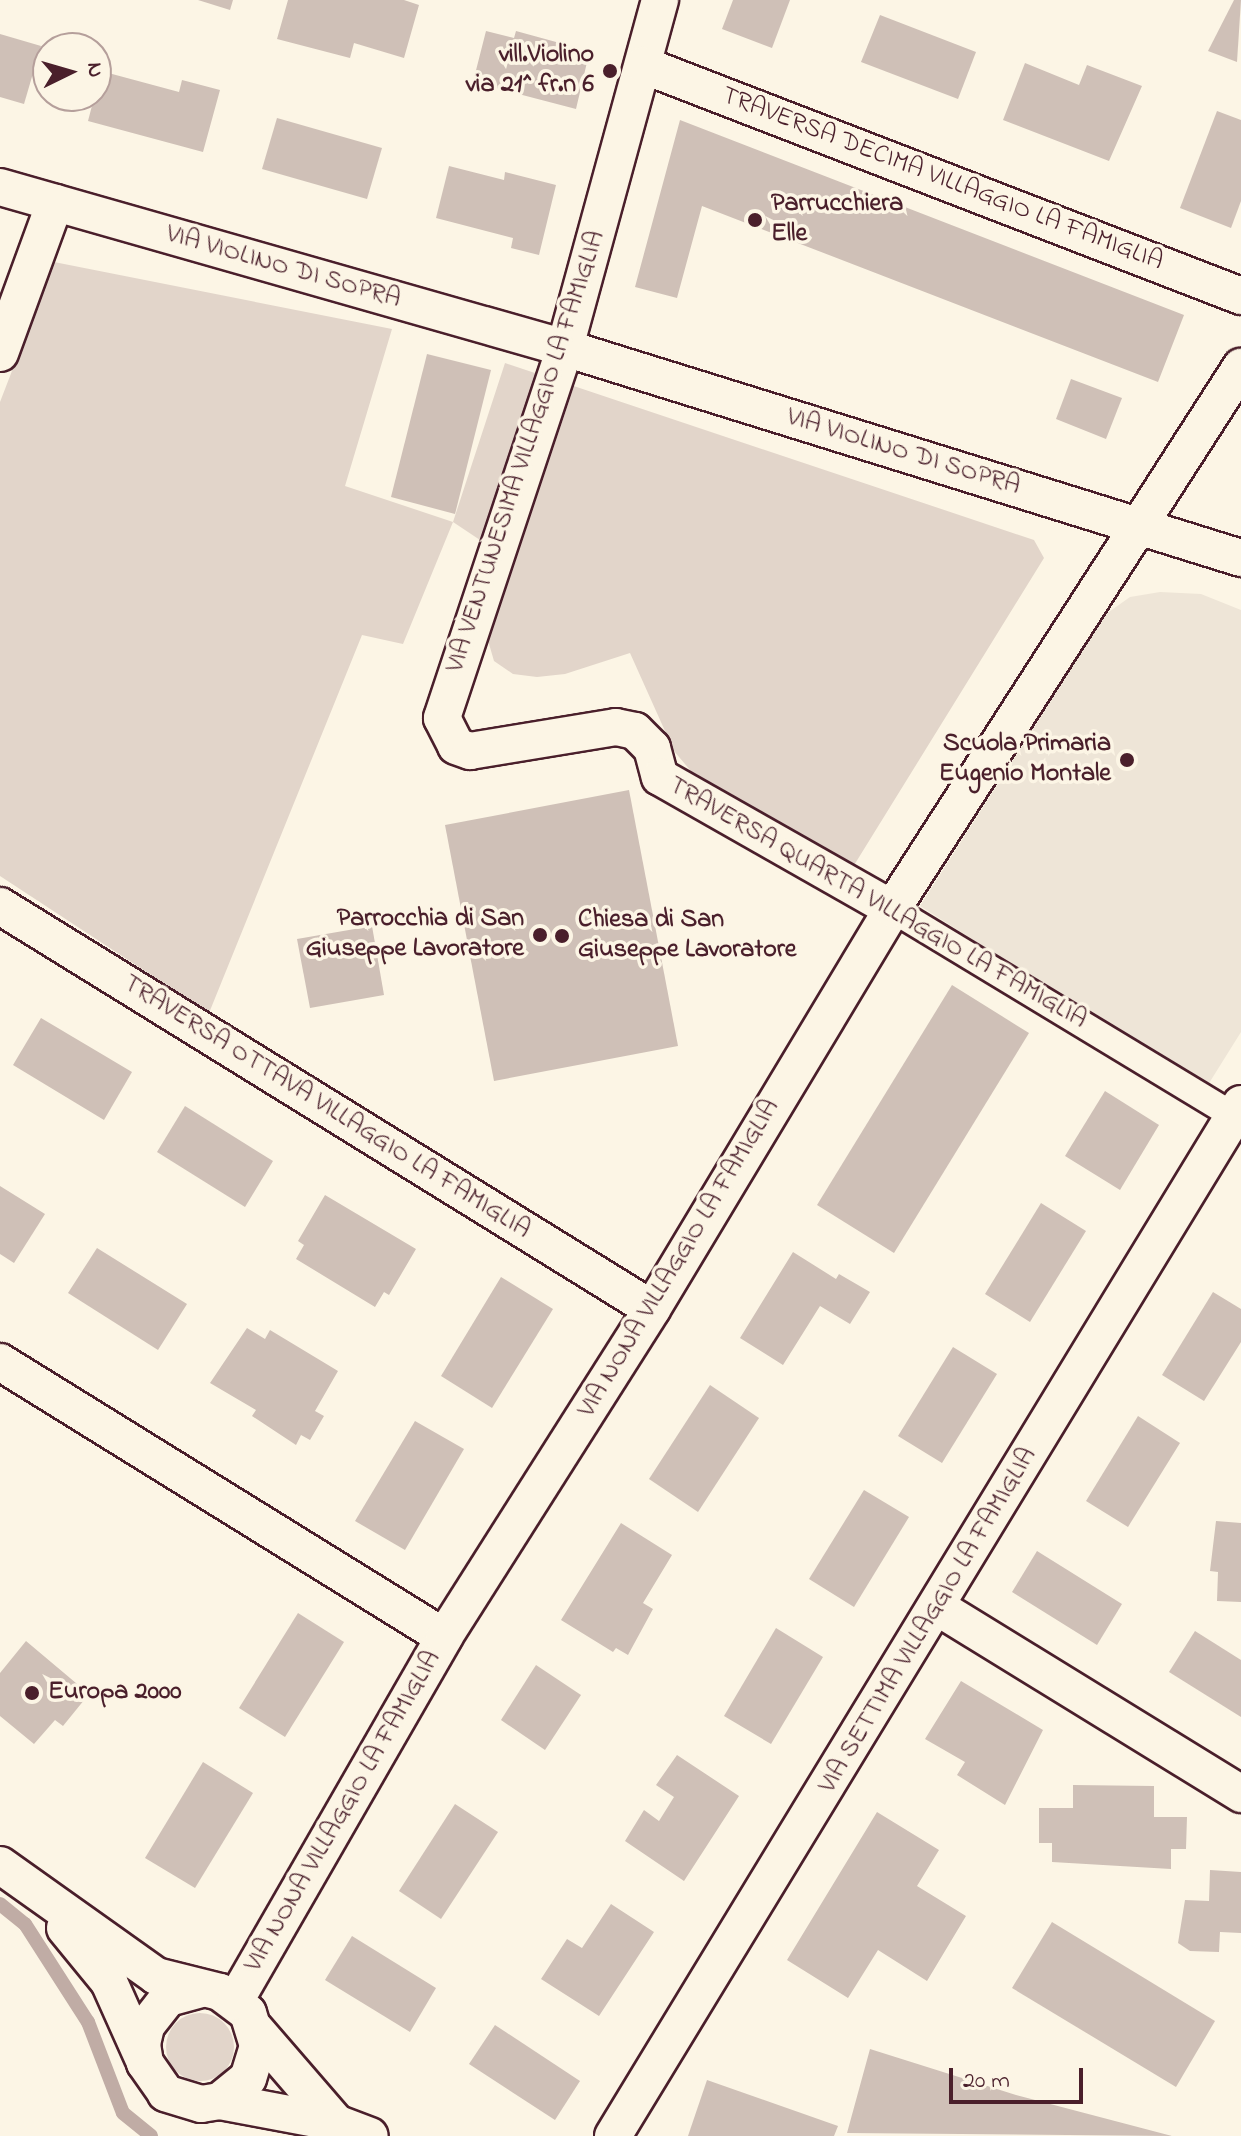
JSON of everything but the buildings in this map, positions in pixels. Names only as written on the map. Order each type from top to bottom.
[{"type":"street","name":"VIA VENTUNESIMA VILLAGGIO LA FAMIGLIA","points":[[442,718],[565,348],[643,65],[653,2]]},
{"type":"street","name":"TRAVERSA DECIMA VILLAGGIO LA FAMIGLIA","points":[[643,65],[1241,296]]},
{"type":"street","name":"VIA VIOLINO DI SOPRA","points":[[0,187],[565,348],[1241,558]]},
{"type":"street","points":[[0,353],[55,203]]},
{"type":"street","name":"VIA NONA VILLAGGIO LA FAMIGLIA","points":[[231,2006],[444,1637],[652,1309],[892,909],[1241,367]]},
{"type":"street","name":"TRAVERSA QUARTA VILLAGGIO LA FAMIGLIA","points":[[442,718],[456,746],[470,751],[616,727],[635,731],[652,748],[660,777],[892,909],[1239,1114]]},
{"type":"street","name":"TRAVERSA OTTAVA VILLAGGIO LA FAMIGLIA","points":[[0,906],[652,1309]]},
{"type":"street","name":"VIA SETTIMA VILLAGGIO LA FAMIGLIA","points":[[613,2136],[1239,1114]]},
{"type":"street","points":[[0,1362],[444,1637]]},
{"type":"street","points":[[939,1608],[1241,1794]]},
{"type":"street","points":[[0,1865],[39,1896],[156,1976],[231,2006],[336,2123]]},
{"type":"street","points":[[39,1896],[109,1982],[145,2063],[166,2093],[183,2102],[220,2101],[336,2123],[370,2136]]},
{"type":"street","points":[[145,2063],[142,2044],[155,2010],[185,1990],[231,2006],[256,2063],[236,2092],[220,2101]]},
{"type":"shaded area","points":[[54,262],[392,329],[345,486],[453,522],[403,644],[362,635],[209,1013],[0,876],[0,402]]},
{"type":"shaded area","points":[[505,363],[1034,540],[1044,558],[848,875],[701,783],[674,751],[630,653],[565,674],[537,677],[513,674],[494,661],[487,637],[501,554],[453,522]]},
{"type":"shaded area","name":"Scuola Primaria Eugenio Montale","points":[[1160,592],[1201,594],[1241,610],[1241,1032],[1206,1088],[920,906],[1106,614],[1130,597]]},
{"type":"shaded area","points":[[200,2013],[224,2023],[234,2047],[224,2071],[200,2081],[176,2071],[166,2047],[176,2023]]},
{"type":"waterway","points":[[0,1904],[25,1924],[88,2022],[123,2113],[151,2136]]},
{"type":"place","name":"vill.Violino via 21^ fr.n 6","points":[[610,71]]},
{"type":"place","name":"Parrucchiera Elle","points":[[755,220]]},
{"type":"place","name":"Scuola Primaria Eugenio Montale","points":[[1127,760]]},
{"type":"place","name":"Parrocchia di San Giuseppe Lavoratore","points":[[540,935]]},
{"type":"place","name":"Chiesa di San Giuseppe Lavoratore","points":[[562,936]]},
{"type":"place","name":"Europa 2000","points":[[32,1693]]}]
